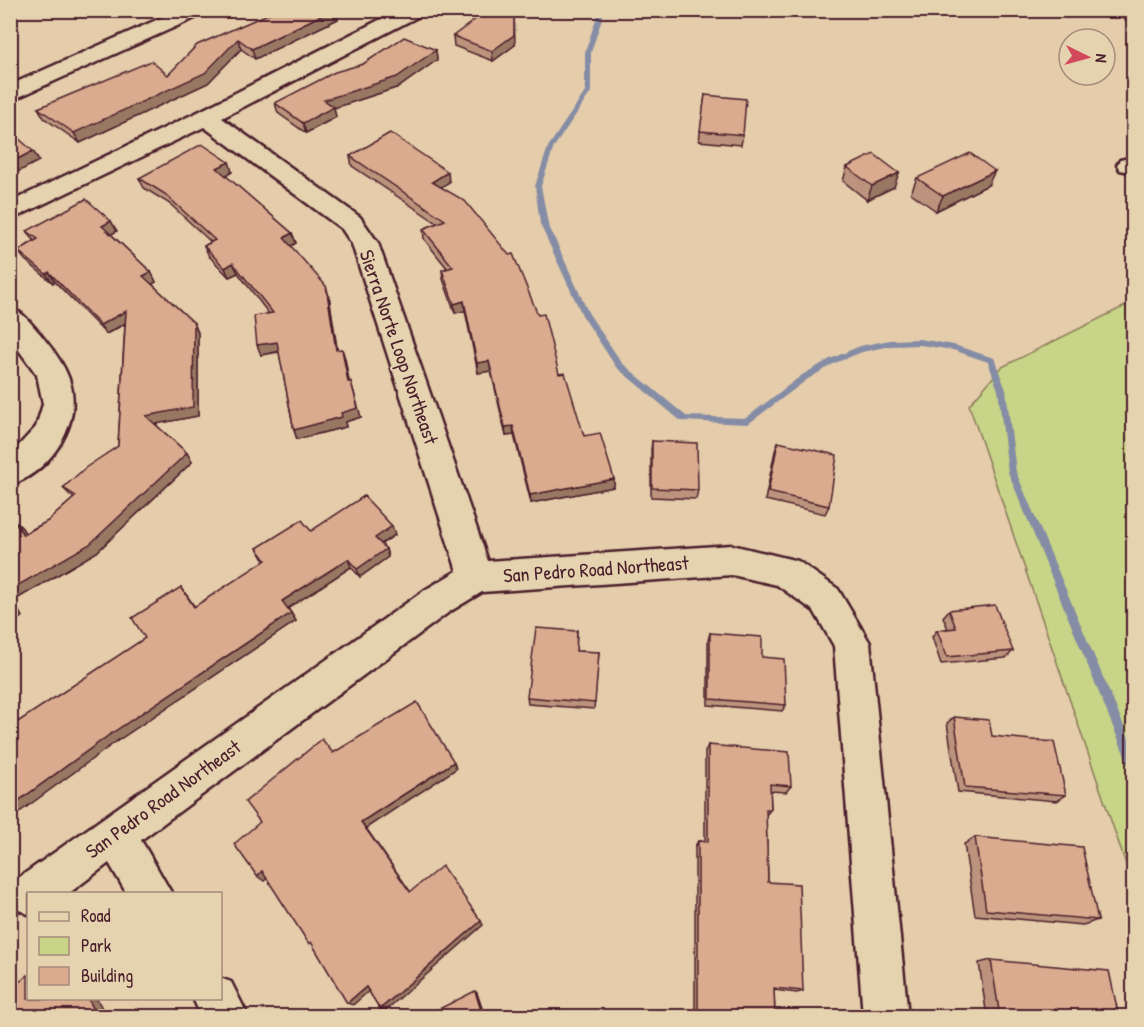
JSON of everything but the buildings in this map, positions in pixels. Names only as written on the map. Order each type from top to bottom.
[{"type":"street","points":[[10,94],[196,10]]},
{"type":"street","points":[[10,213],[416,10]]},
{"type":"street","name":"Sierra Norte Loop Northeast","points":[[206,117],[351,223],[365,243],[476,577]]},
{"type":"street","points":[[10,318],[52,375],[60,408],[48,438],[19,468],[10,472]]},
{"type":"street","name":"San Pedro Road Northeast","points":[[34,892],[437,601],[476,577],[732,560],[786,572],[826,600],[852,643],[886,1017]]},
{"type":"street","points":[[114,834],[150,892]]},
{"type":"street","name":"San Pedro Road Northeast","points":[[10,909],[27,897]]},
{"type":"street","points":[[216,1000],[226,1017]]},
{"type":"path","points":[[1109,10],[1134,24]]},
{"type":"green space","points":[[1133,302],[1133,885],[969,405],[1002,367]]},
{"type":"waterway","points":[[602,10],[588,52],[588,92],[551,147],[538,186],[544,224],[586,315],[619,365],[684,419],[748,421],[805,377],[860,349],[890,343],[920,342],[954,348],[991,360],[1002,390],[1012,472],[1134,764]]}]
